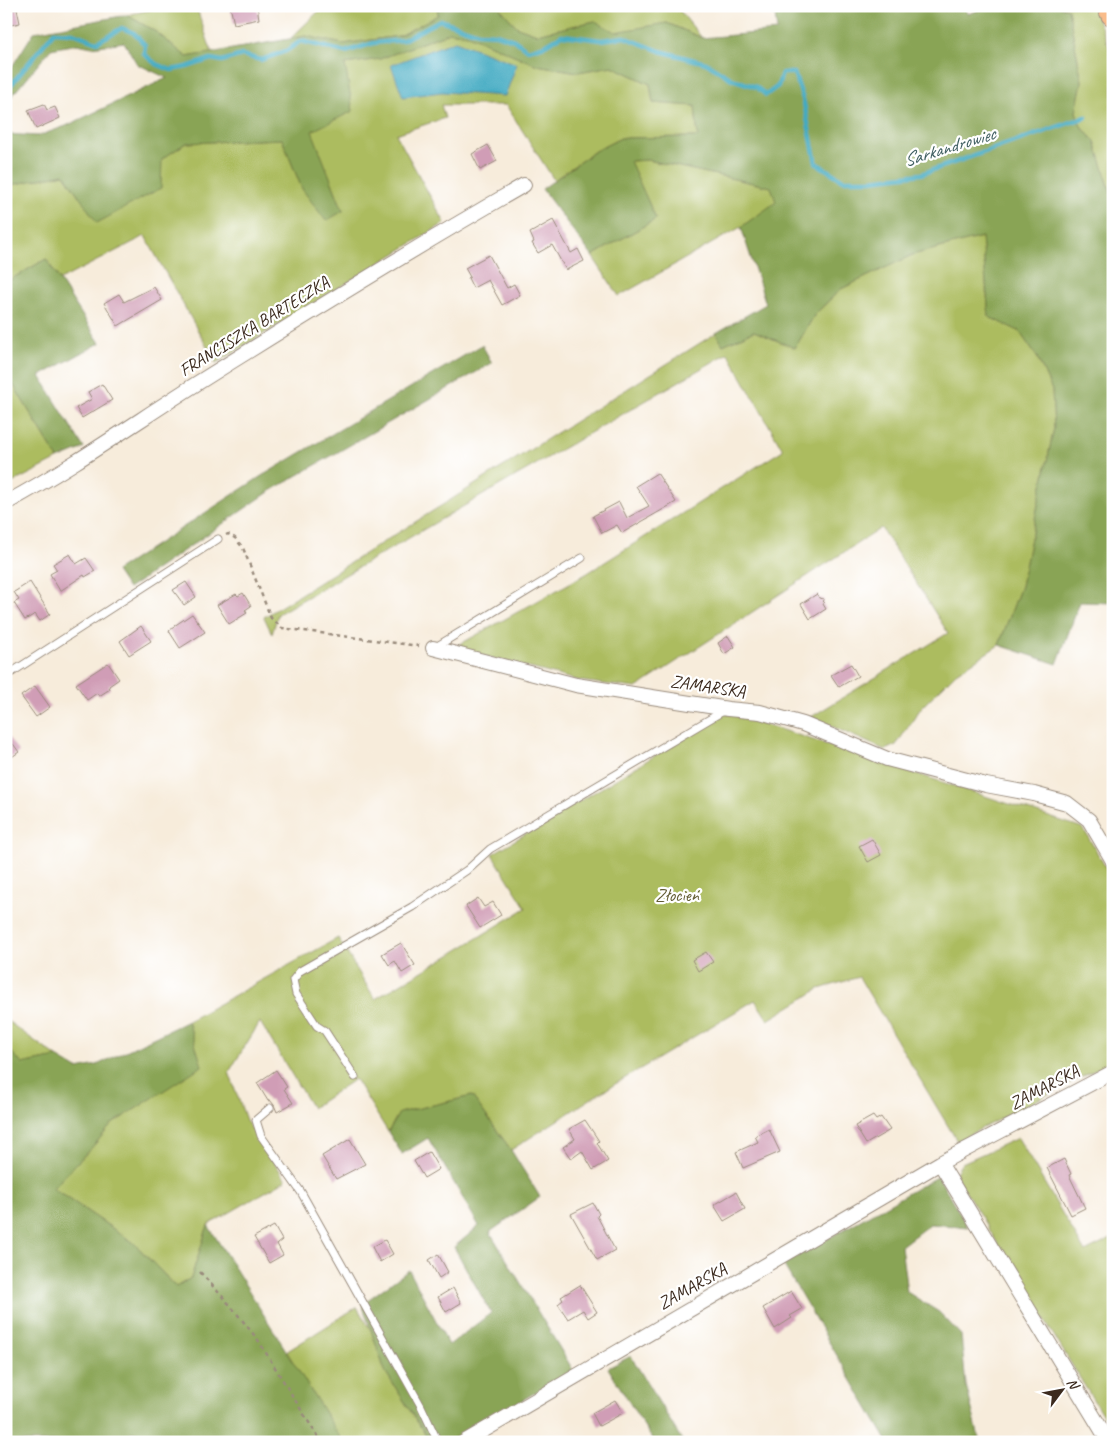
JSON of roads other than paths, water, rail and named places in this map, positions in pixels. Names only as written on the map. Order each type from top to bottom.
[{"type":"highway","points":[[1110,6],[1113,13]]},
{"type":"street","name":"FRANCISZKA BARTECZKA","points":[[6,503],[67,467],[196,384],[381,270],[524,185]]},
{"type":"street","name":"ZAMARSKA","points":[[433,648],[576,685],[777,716],[803,724],[887,759],[986,785],[1034,794],[1067,804],[1089,820],[1113,862]]},
{"type":"street","name":"ZAMARSKA","points":[[464,1442],[940,1163],[1113,1072]]},
{"type":"street","points":[[940,1163],[1110,1442]]},
{"type":"lane","points":[[6,676],[218,539]]},
{"type":"lane","points":[[433,648],[582,558]]},
{"type":"lane","points":[[355,1077],[325,1032],[317,1026],[296,994],[293,980],[300,970],[412,907],[468,870],[490,850],[728,709]]},
{"type":"lane","points":[[270,1108],[256,1120],[261,1136],[301,1192],[421,1406],[438,1442]]},
{"type":"water","points":[[455,41],[517,64],[505,96],[442,92],[403,97],[391,65]]},
{"type":"waterway","name":"Sarkandrowiec","points":[[6,91],[54,32],[73,33],[97,42],[122,28],[134,33],[145,45],[144,54],[156,64],[171,70],[211,59],[222,61],[242,55],[261,60],[286,51],[301,41],[345,52],[374,43],[403,40],[440,20],[478,33],[496,34],[514,40],[528,50],[545,45],[562,35],[601,40],[624,37],[660,51],[706,63],[732,79],[756,87],[766,95],[778,86],[782,73],[794,73],[803,99],[816,163],[843,180],[871,180],[921,174],[1086,117]]},
{"type":"park label","name":"Złocień","points":[[677,895]]}]
